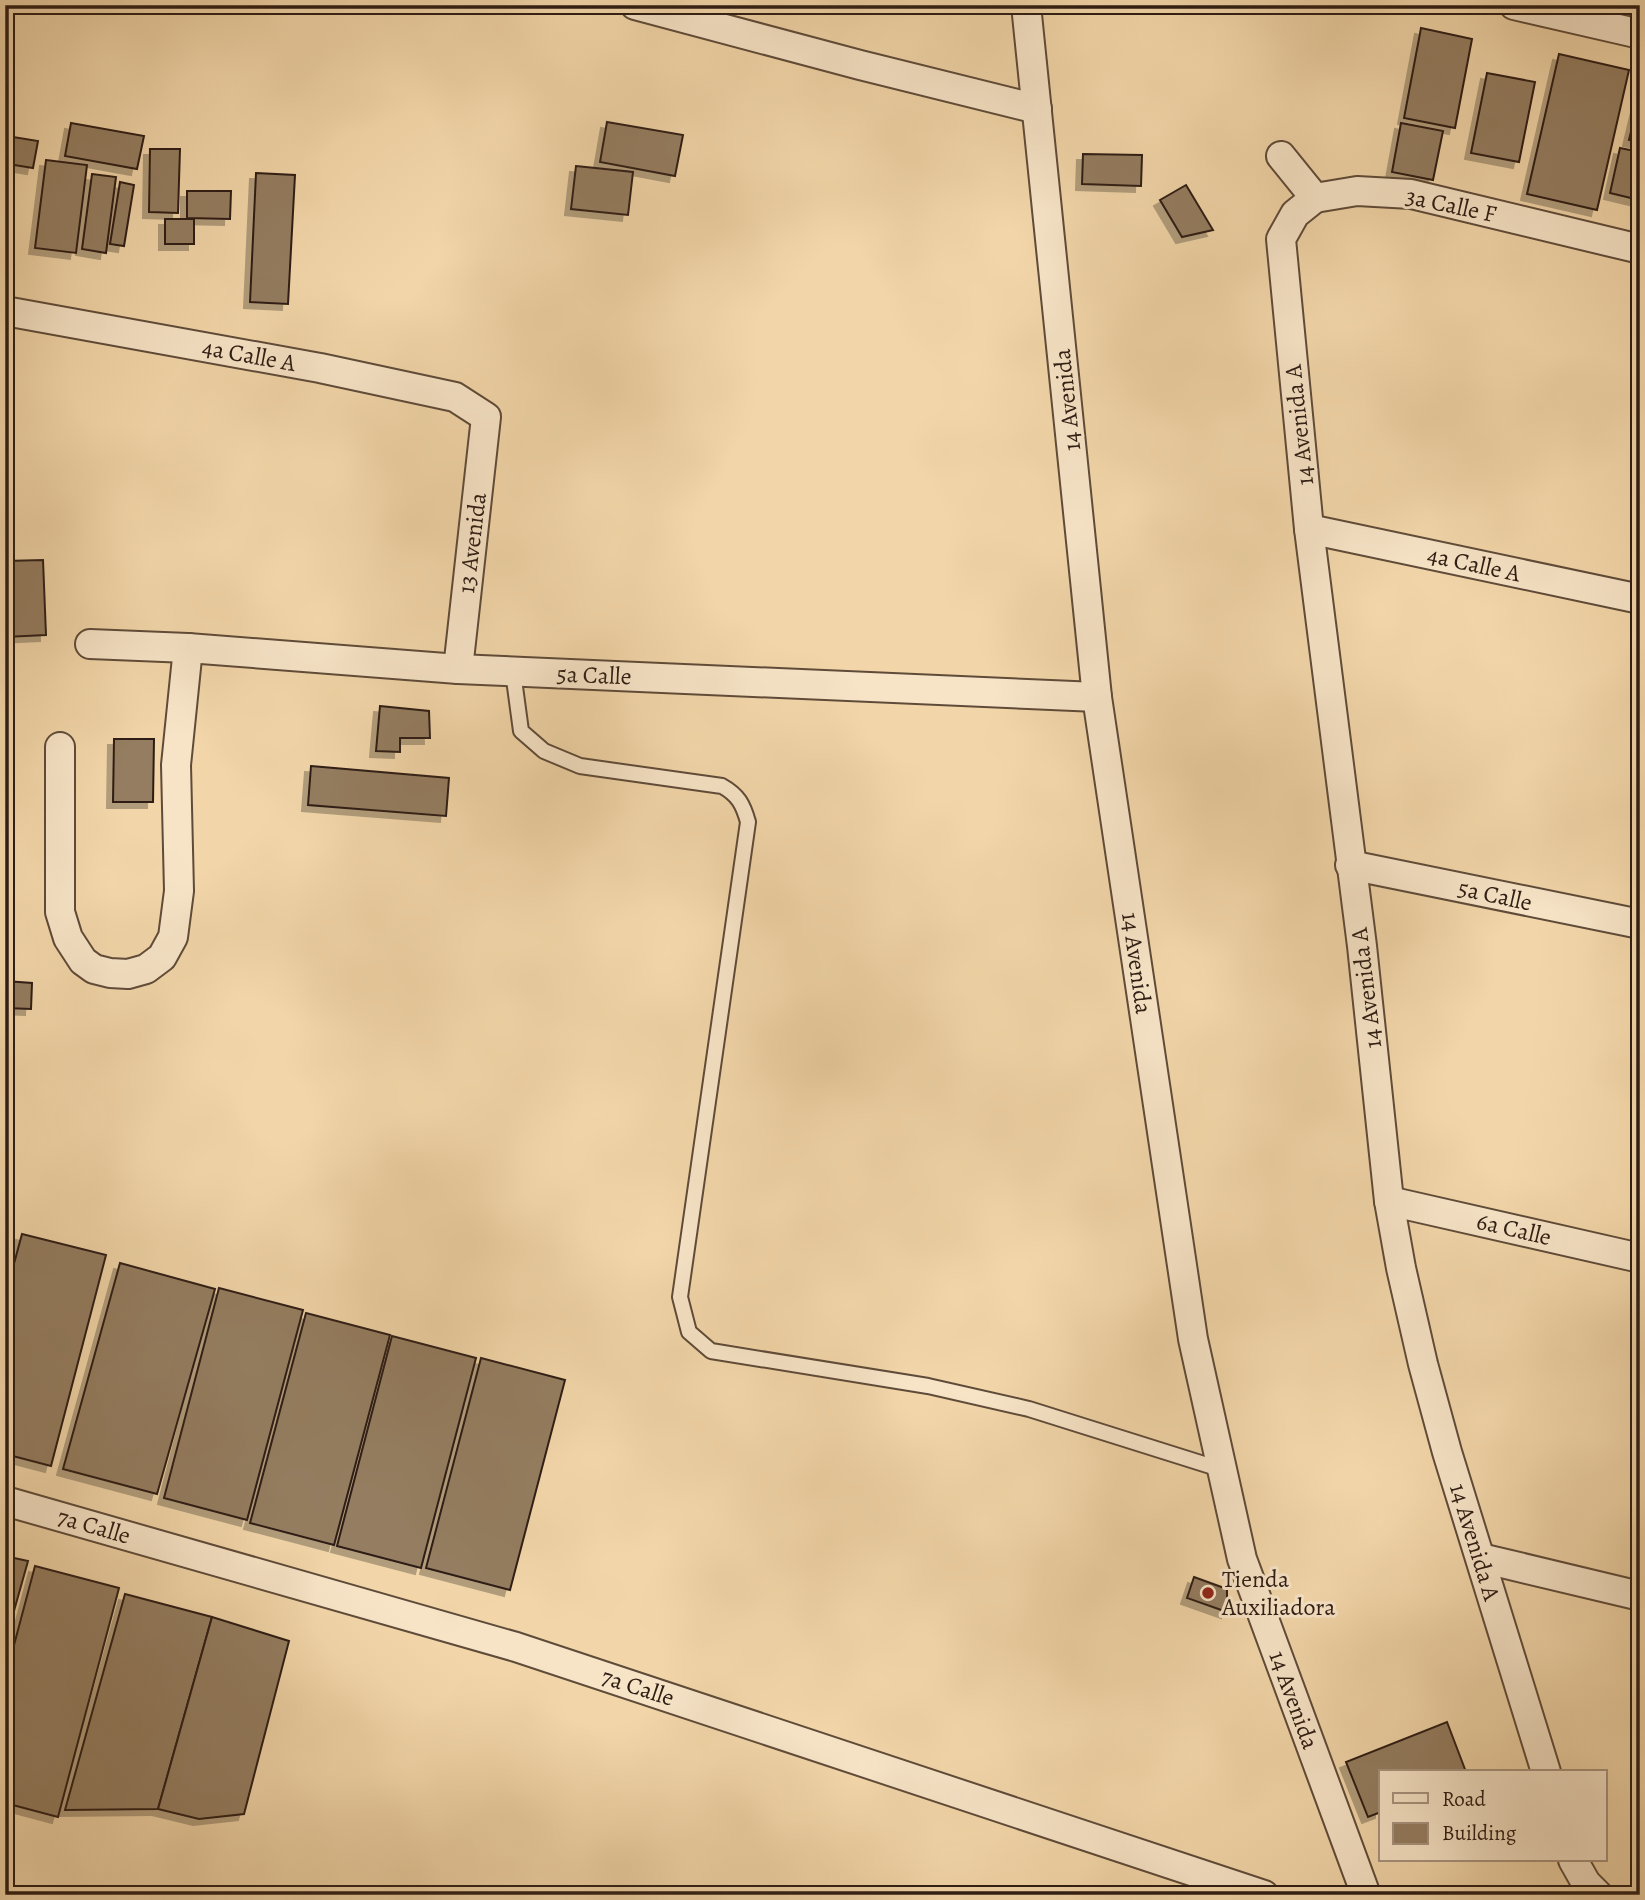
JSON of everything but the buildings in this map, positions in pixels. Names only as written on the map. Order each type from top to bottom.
[{"type":"street","points":[[635,5],[859,65],[1037,108]]},
{"type":"street","name":"14 Avenida","points":[[1026,5],[1097,697],[1193,1339],[1242,1559],[1366,1895]]},
{"type":"street","points":[[1514,5],[1640,34]]},
{"type":"street","points":[[1281,156],[1315,198]]},
{"type":"street","name":"3a Calle F","points":[[1315,198],[1357,191],[1411,194],[1640,248]]},
{"type":"street","name":"14 Avenida A","points":[[1315,198],[1295,214],[1281,239],[1309,529],[1362,946],[1389,1201],[1423,1364],[1447,1452],[1545,1770]]},
{"type":"street","name":"4a Calle A","points":[[5,311],[306,365],[455,397],[486,417]]},
{"type":"street","name":"13 Avenida","points":[[458,669],[486,417]]},
{"type":"street","name":"4a Calle A","points":[[1309,529],[1640,599]]},
{"type":"street","name":"5a Calle","points":[[90,644],[188,648],[513,672],[1097,697]]},
{"type":"street","points":[[60,747],[60,912],[68,938],[83,961],[94,969],[128,974],[146,969],[162,957],[173,937],[180,891],[176,765],[188,648]]},
{"type":"street","name":"5a Calle","points":[[1350,865],[1640,924]]},
{"type":"street","name":"6a Calle","points":[[1389,1201],[1640,1258]]},
{"type":"street","name":"7a Calle","points":[[5,1501],[516,1647],[1264,1895]]},
{"type":"street","points":[[1481,1558],[1640,1596]]},
{"type":"street","points":[[1574,1862],[1586,1883],[1598,1895]]},
{"type":"lane","points":[[513,672],[521,731],[544,751],[580,766],[722,786],[734,793],[743,805],[748,822],[680,1297],[689,1332],[711,1351],[928,1386],[1029,1409],[1223,1470]]},
{"type":"place","name":"Tienda Auxiliadora","points":[[1208,1593]]}]
